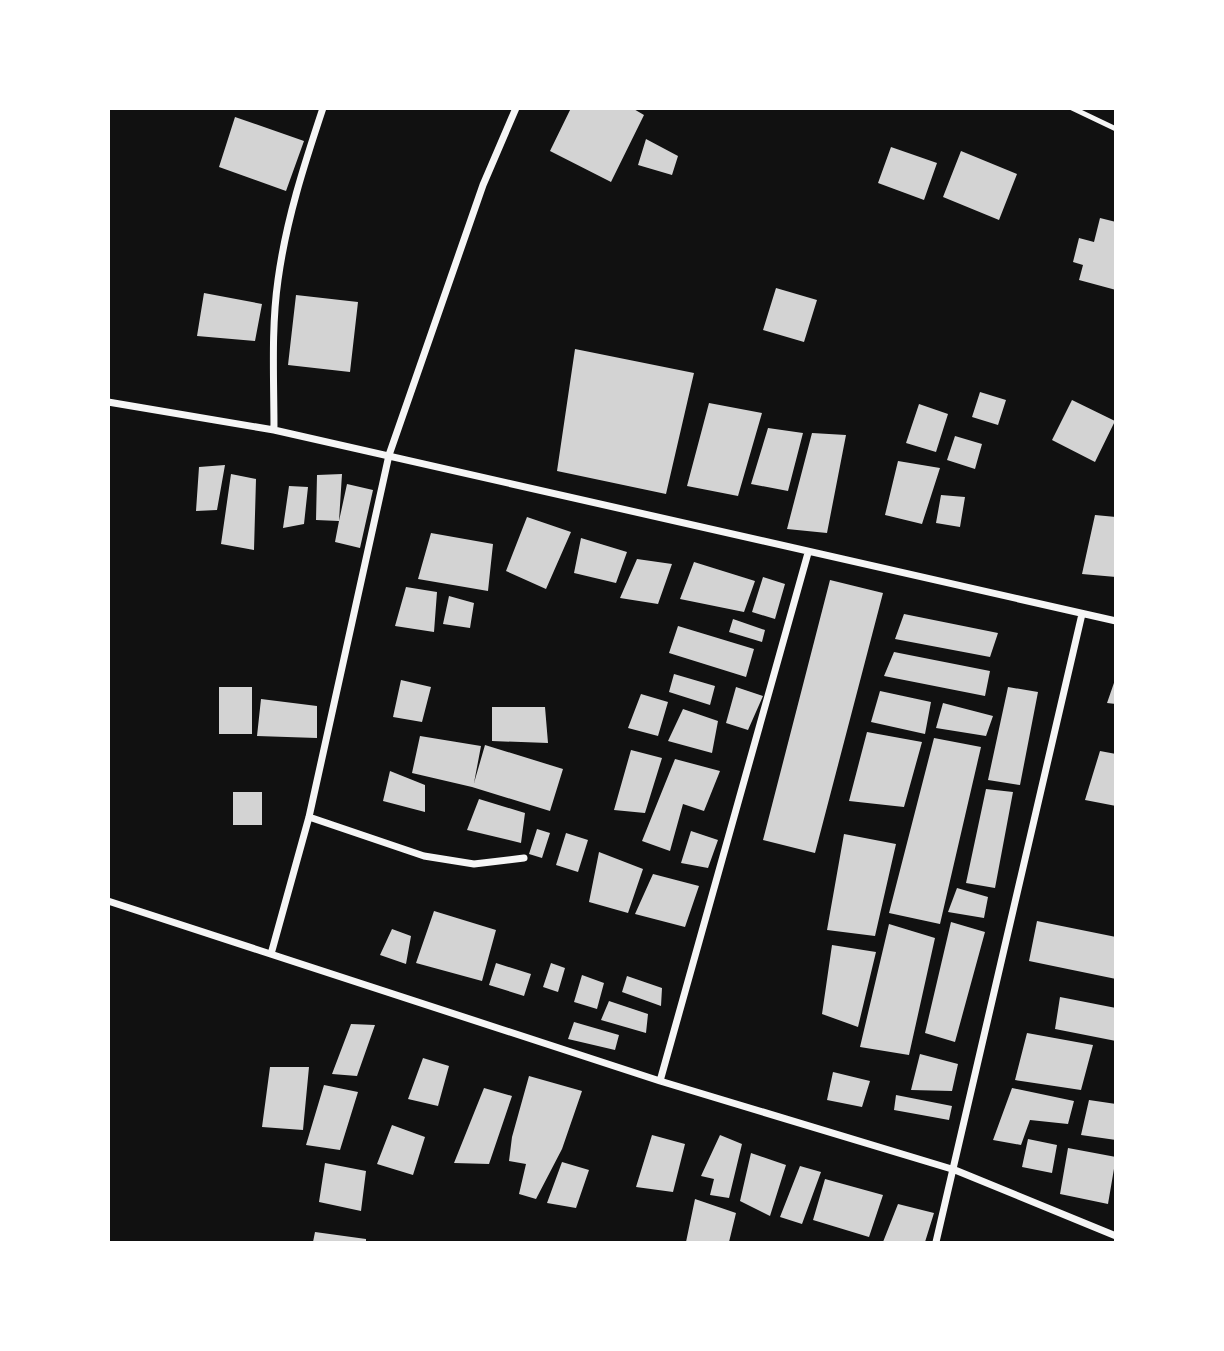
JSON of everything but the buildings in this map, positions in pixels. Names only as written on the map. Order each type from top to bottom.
[{"type":"street","points":[[274,430],[274,326],[278,279],[294,196],[323,108]]},
{"type":"street","points":[[271,954],[309,817],[389,455],[483,185],[516,108]]},
{"type":"street","points":[[108,402],[274,430],[389,455],[808,553],[1115,621]]},
{"type":"street","points":[[660,1081],[808,553]]},
{"type":"street","points":[[936,1242],[955,1170],[1082,614]]},
{"type":"street","points":[[309,817],[424,856],[474,864],[524,858]]},
{"type":"street","points":[[108,901],[660,1081],[955,1170],[1115,1236]]},
{"type":"lane","points":[[1072,108],[1115,129]]}]
